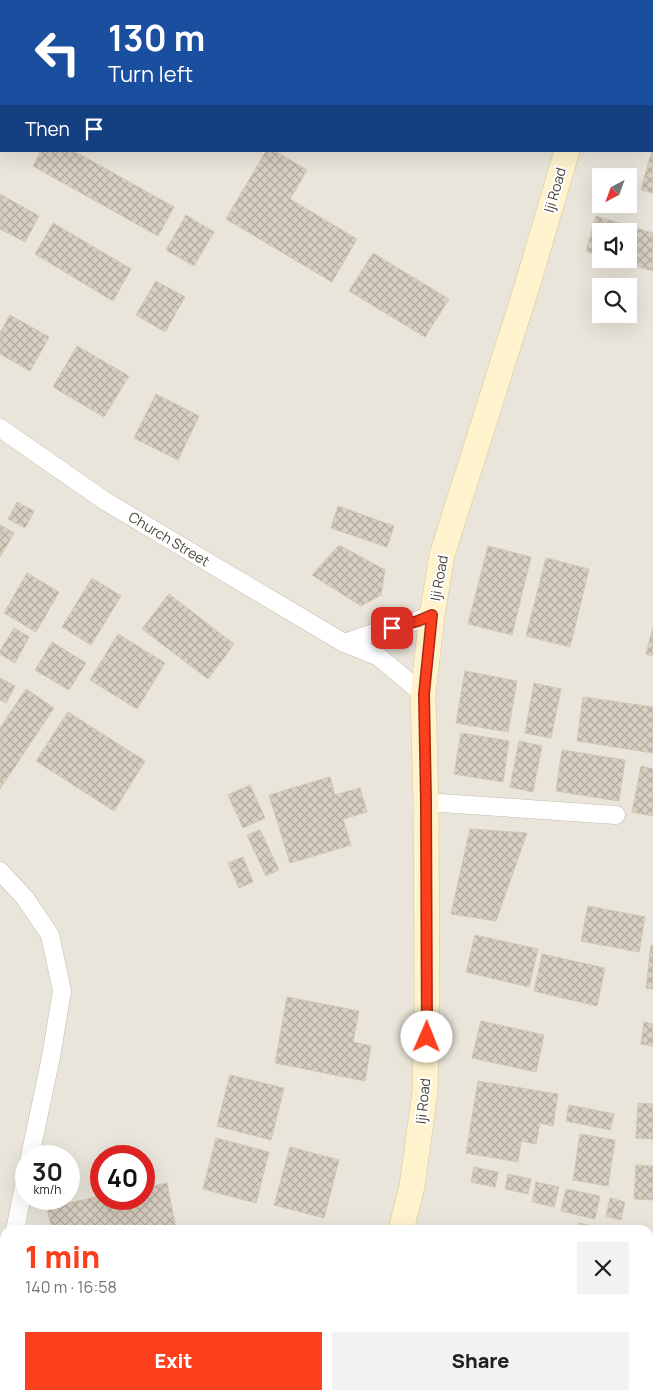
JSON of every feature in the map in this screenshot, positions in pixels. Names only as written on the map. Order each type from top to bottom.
[{"type":"street","name":"Iji Road","points":[[402,1225],[412,1186],[425,1092],[427,1000],[424,694],[432,615],[442,555],[528,283],[567,152]]},
{"type":"street","name":"Church Street","points":[[0,428],[105,501],[344,643],[379,657],[424,694]]},
{"type":"street","points":[[344,643],[432,615]]},
{"type":"street","points":[[426,802],[616,815]]},
{"type":"street","points":[[0,871],[24,898],[50,935],[62,991],[52,1057],[32,1145]]},
{"type":"street","points":[[16,1225],[19,1210]]},
{"type":"shaded area","points":[[0,152],[653,152],[653,1225],[0,1225]]},
{"type":"building","points":[[40,152],[76,152],[174,207],[158,236],[33,166]]},
{"type":"building","points":[[265,152],[277,152],[307,170],[290,199],[357,239],[332,282],[226,219]]},
{"type":"building","points":[[651,152],[653,152],[653,193],[641,190]]},
{"type":"building","points":[[0,194],[39,216],[25,242],[0,229]]},
{"type":"building","points":[[186,215],[214,232],[194,266],[166,250]]},
{"type":"building","points":[[596,216],[619,223],[594,223]]},
{"type":"building","points":[[53,223],[131,269],[113,301],[35,254]]},
{"type":"building","points":[[637,228],[653,233],[653,271],[637,266]]},
{"type":"building","points":[[592,230],[592,253],[586,251]]},
{"type":"building","points":[[373,253],[449,299],[425,337],[349,291]]},
{"type":"building","points":[[156,281],[185,297],[165,332],[136,315]]},
{"type":"building","points":[[10,315],[49,337],[30,371],[0,354],[0,333]]},
{"type":"building","points":[[77,346],[129,376],[104,417],[53,387]]},
{"type":"building","points":[[156,394],[199,416],[178,460],[134,438]]},
{"type":"building","points":[[17,502],[34,511],[25,528],[8,519]]},
{"type":"building","points":[[338,506],[394,526],[387,547],[331,528]]},
{"type":"building","points":[[0,525],[14,533],[0,557]]},
{"type":"building","points":[[339,545],[385,570],[381,595],[361,606],[312,575]]},
{"type":"building","points":[[488,546],[531,557],[512,635],[468,624]]},
{"type":"building","points":[[546,558],[589,569],[570,647],[526,636]]},
{"type":"building","points":[[27,573],[59,592],[36,632],[4,613]]},
{"type":"building","points":[[92,578],[121,596],[91,645],[62,627]]},
{"type":"building","points":[[169,594],[234,644],[208,679],[142,629]]},
{"type":"building","points":[[653,627],[653,656],[646,654]]},
{"type":"building","points":[[14,628],[29,637],[15,663],[0,654]]},
{"type":"building","points":[[118,634],[165,663],[137,709],[90,680]]},
{"type":"building","points":[[52,642],[86,663],[69,690],[35,670]]},
{"type":"building","points":[[465,671],[517,681],[508,732],[456,723]]},
{"type":"building","points":[[0,678],[15,686],[6,703],[0,700]]},
{"type":"building","points":[[534,683],[561,689],[551,738],[525,733]]},
{"type":"building","points":[[26,689],[54,708],[0,789],[0,728]]},
{"type":"building","points":[[583,697],[653,707],[653,753],[577,741]]},
{"type":"building","points":[[68,712],[145,761],[114,811],[36,761]]},
{"type":"building","points":[[461,733],[509,741],[503,782],[454,774]]},
{"type":"building","points":[[519,741],[542,746],[533,792],[510,787]]},
{"type":"building","points":[[562,750],[625,760],[619,801],[556,791]]},
{"type":"building","points":[[641,766],[653,769],[653,816],[632,812]]},
{"type":"building","points":[[330,777],[335,795],[360,788],[367,812],[343,819],[351,845],[290,863],[269,795]]},
{"type":"building","points":[[250,785],[265,818],[243,828],[228,795]]},
{"type":"building","points":[[470,829],[527,833],[496,921],[451,914]]},
{"type":"building","points":[[260,830],[279,870],[266,876],[247,835]]},
{"type":"building","points":[[243,857],[253,882],[239,888],[228,863]]},
{"type":"building","points":[[588,906],[645,917],[639,952],[581,941]]},
{"type":"building","points":[[475,935],[538,949],[529,987],[466,972]]},
{"type":"building","points":[[651,945],[653,945],[653,989],[646,988]]},
{"type":"building","points":[[542,954],[605,968],[597,1006],[534,991]]},
{"type":"building","points":[[287,997],[359,1011],[353,1042],[371,1046],[365,1081],[275,1063]]},
{"type":"building","points":[[481,1021],[544,1035],[536,1072],[472,1058]]},
{"type":"building","points":[[644,1022],[653,1024],[653,1046],[641,1044]]},
{"type":"building","points":[[230,1075],[284,1088],[271,1140],[217,1126]]},
{"type":"building","points":[[478,1081],[558,1094],[553,1126],[540,1123],[536,1144],[521,1141],[518,1162],[466,1153]]},
{"type":"building","points":[[638,1103],[653,1104],[653,1139],[636,1138]]},
{"type":"building","points":[[569,1105],[614,1114],[610,1130],[566,1121]]},
{"type":"building","points":[[580,1134],[615,1140],[608,1186],[573,1180]]},
{"type":"building","points":[[216,1138],[269,1152],[256,1203],[203,1189]]},
{"type":"building","points":[[290,1147],[339,1160],[324,1218],[274,1205]]},
{"type":"building","points":[[636,1165],[653,1166],[653,1200],[634,1199]]},
{"type":"building","points":[[474,1167],[498,1172],[495,1187],[471,1182]]},
{"type":"building","points":[[508,1174],[531,1179],[528,1194],[505,1189]]},
{"type":"building","points":[[536,1182],[559,1187],[554,1207],[532,1202]]},
{"type":"building","points":[[167,1183],[175,1225],[51,1225],[47,1210],[80,1210],[80,1201],[90,1198],[90,1210],[155,1210],[155,1186]]},
{"type":"building","points":[[566,1189],[600,1196],[595,1219],[561,1211]]},
{"type":"building","points":[[610,1198],[625,1202],[621,1220],[606,1216]]},
{"type":"route","points":[[392,628],[432,615],[426,666],[423,738],[426,802],[427,1037]]}]
